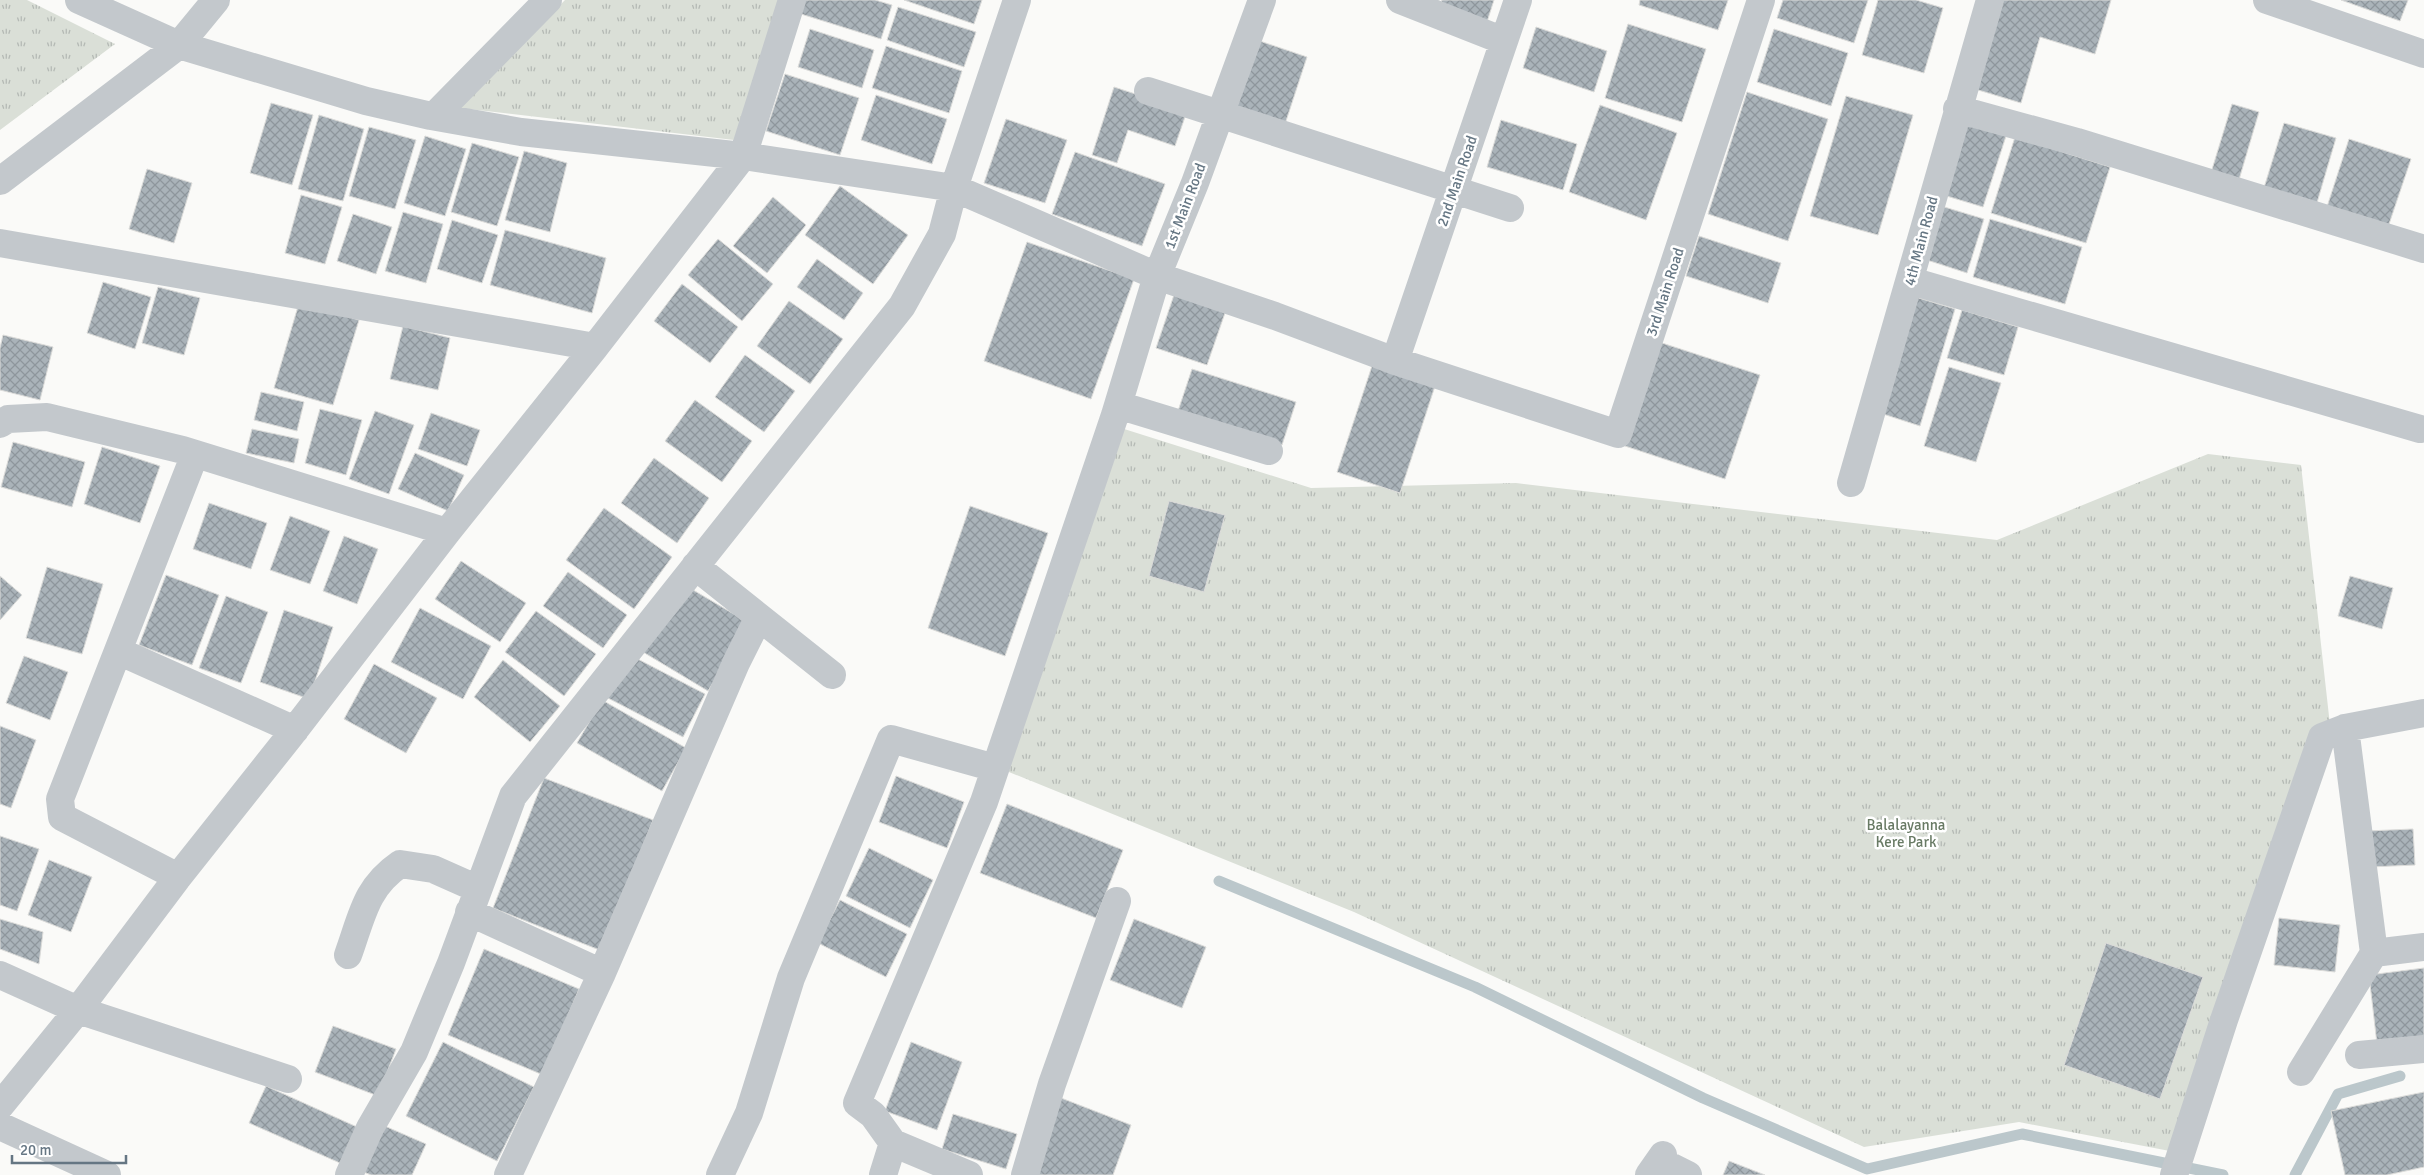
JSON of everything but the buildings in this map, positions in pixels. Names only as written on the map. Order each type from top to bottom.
[{"type":"street","points":[[79,0],[179,45],[366,101],[434,116],[521,132],[743,156],[954,188],[1157,276],[1275,316],[1395,361]]},
{"type":"street","points":[[0,181],[179,45],[216,0]]},
{"type":"street","points":[[434,116],[548,0]]},
{"type":"street","points":[[0,1106],[78,1010],[178,877],[743,156],[792,0]]},
{"type":"street","points":[[350,1175],[370,1128],[414,1052],[451,964],[473,900],[513,796],[902,306],[942,234],[954,188],[1017,0]]},
{"type":"street","name":"1st Main Road","points":[[893,1143],[873,1115],[857,1103],[984,802],[1117,410],[1157,276],[1195,183],[1262,0]]},
{"type":"street","points":[[1400,0],[1504,41]]},
{"type":"street","name":"2nd Main Road","points":[[1395,361],[1518,0]]},
{"type":"street","name":"3rd Main Road","points":[[1395,361],[1618,434],[1761,0]]},
{"type":"street","name":"4th Main Road","points":[[1851,483],[1910,281],[1957,109],[1990,0]]},
{"type":"street","points":[[2267,0],[2424,54]]},
{"type":"street","points":[[1148,91],[1510,208]]},
{"type":"street","points":[[1957,109],[2077,142],[2424,249]]},
{"type":"street","points":[[0,243],[594,347]]},
{"type":"street","points":[[1910,281],[2423,428]]},
{"type":"street","points":[[1117,410],[1269,451]]},
{"type":"street","points":[[0,424],[8,419],[47,416],[195,454],[447,532]]},
{"type":"street","points":[[178,877],[62,817],[60,800],[195,454]]},
{"type":"street","points":[[695,566],[832,675]]},
{"type":"street","points":[[508,1175],[602,973],[736,663],[759,617]]},
{"type":"street","points":[[118,651],[295,730]]},
{"type":"street","points":[[2174,1175],[2224,1020],[2322,737],[2345,728],[2424,713]]},
{"type":"street","points":[[2301,1072],[2374,952],[2345,728]]},
{"type":"street","points":[[720,1175],[748,1113],[791,978],[891,739],[994,768]]},
{"type":"street","points":[[348,955],[370,894],[384,875],[400,864],[433,869],[473,900],[602,973]]},
{"type":"street","points":[[1025,1175],[1052,1084],[1117,901]]},
{"type":"street","points":[[2374,952],[2424,947]]},
{"type":"street","points":[[0,975],[78,1010],[288,1078]]},
{"type":"street","points":[[2358,1055],[2424,1049]]},
{"type":"street","points":[[0,1126],[107,1175]]},
{"type":"street","points":[[883,1175],[893,1143],[969,1175]]},
{"type":"green space","points":[[0,0],[27,0],[115,44],[0,130]]},
{"type":"green space","points":[[565,0],[779,0],[734,140],[460,108]]},
{"type":"green space","name":"Balalayanna Kere Park","points":[[1121,428],[1311,488],[1516,483],[1997,540],[2208,454],[2301,465],[2332,743],[2175,1152],[2019,1122],[1864,1147],[1354,912],[1004,770]]},
{"type":"waterway","points":[[1219,881],[1475,987],[1703,1098],[1867,1169],[2022,1134],[2223,1175]]},
{"type":"waterway","points":[[2295,1175],[2338,1094],[2400,1076]]}]
